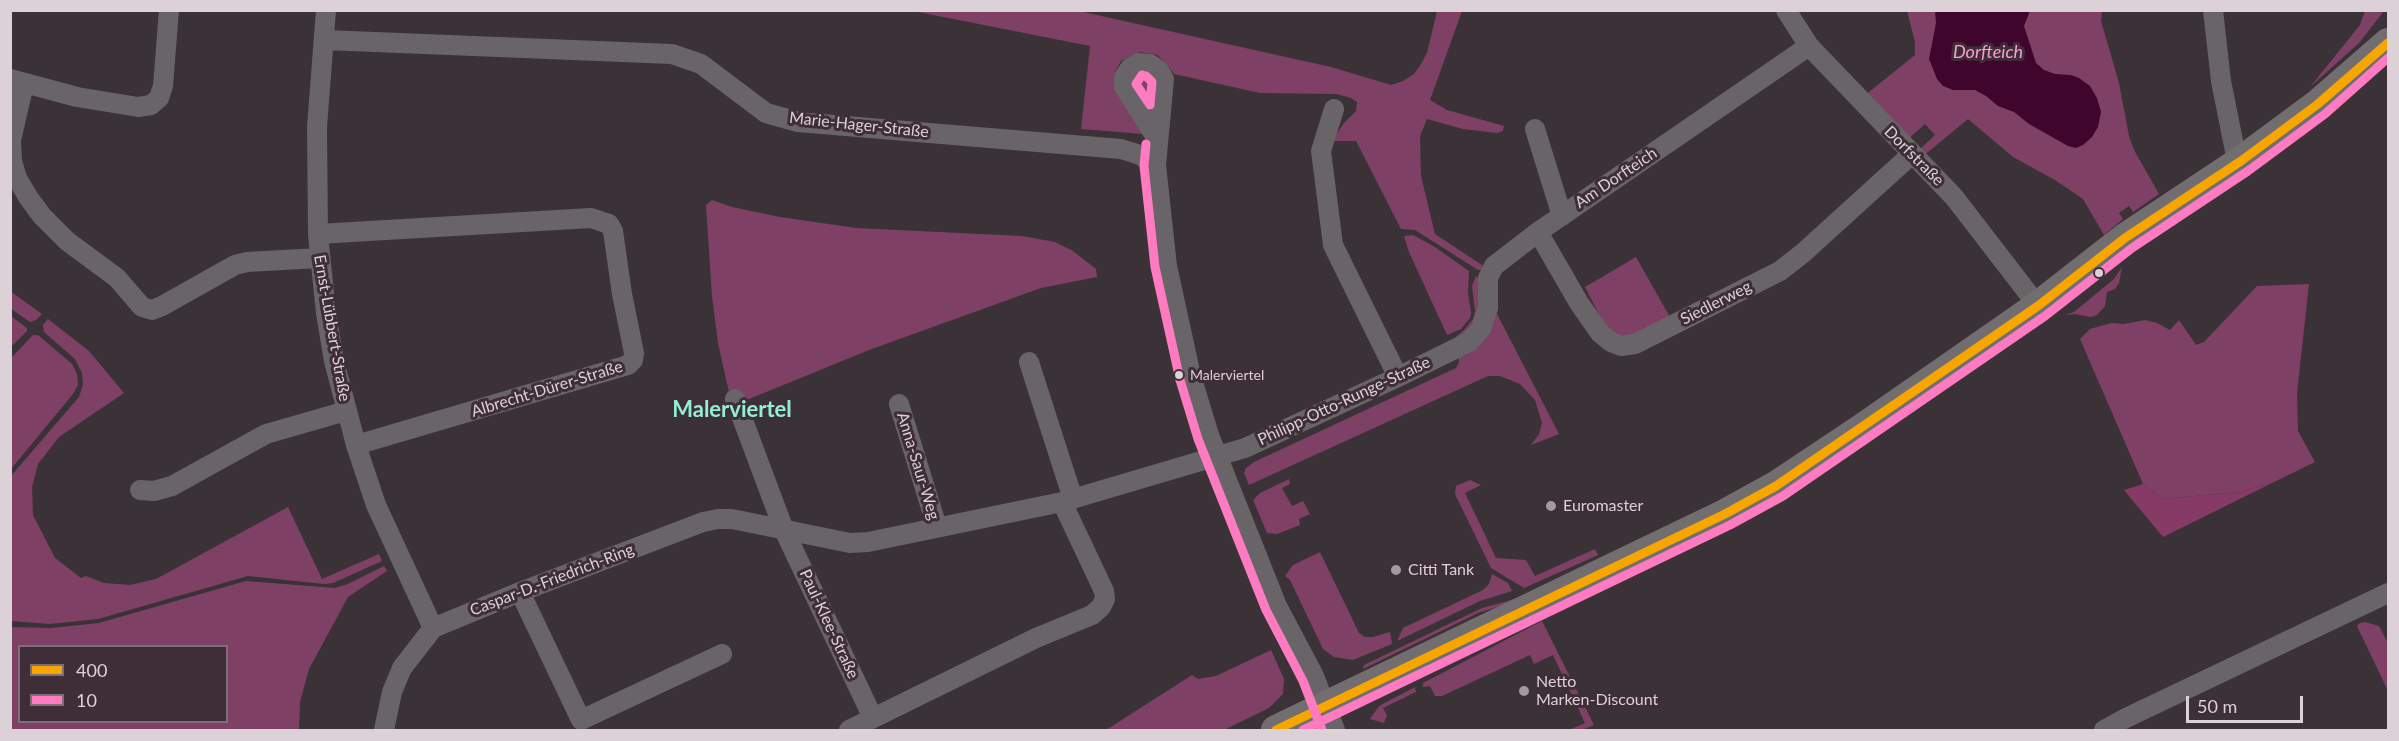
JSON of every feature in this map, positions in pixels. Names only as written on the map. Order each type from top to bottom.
[{"type":"main road","points":[[1284,727],[1331,718],[1776,486],[2038,306],[2125,238],[2241,161],[2318,104],[2388,43]]},
{"type":"street","points":[[169,10],[163,86],[159,98],[151,105],[138,107],[77,97],[17,82],[11,140],[12,161],[17,178],[28,197],[42,216],[68,241],[117,278],[142,307],[152,310],[235,265],[247,262],[319,258]]},
{"type":"street","name":"Ernst-Lübbert-Straße","points":[[326,10],[317,127],[318,234],[319,258],[334,361],[346,411],[376,505],[433,628]]},
{"type":"street","name":"Dorfstraße","points":[[1786,10],[1809,46],[1954,197],[2038,306]]},
{"type":"street","points":[[2214,10],[2221,81],[2235,152],[2241,161]]},
{"type":"street","name":"Marie-Hager-Straße","points":[[325,40],[672,54],[701,64],[766,113],[798,122],[1121,149],[1140,155],[1156,165]]},
{"type":"street","name":"Am Dorfteich","points":[[1468,342],[1481,329],[1486,319],[1490,271],[1494,266],[1538,232],[1809,46]]},
{"type":"street","points":[[1334,109],[1321,151],[1333,244],[1398,377]]},
{"type":"street","points":[[1535,129],[1562,216]]},
{"type":"street","points":[[1157,139],[1156,165],[1167,266],[1191,376],[1218,457],[1277,606],[1314,676],[1331,718]]},
{"type":"street","name":"Siedlerweg","points":[[1538,232],[1579,303],[1600,333],[1611,342],[1622,346],[1635,344],[1780,271],[1803,254],[1912,154]]},
{"type":"street","name":"Albrecht-Dürer-Straße","points":[[318,234],[591,218],[609,224],[613,231],[622,294],[634,353],[633,360],[628,365],[356,445]]},
{"type":"street","name":"Philipp-Otto-Runge-Straße","points":[[1218,457],[1245,448],[1468,342]]},
{"type":"street","points":[[849,730],[1036,638],[1092,615],[1101,607],[1105,599],[1104,591],[1068,501],[1029,362]]},
{"type":"street","points":[[735,399],[784,530]]},
{"type":"street","name":"Anna-Saur-Weg","points":[[899,404],[937,527]]},
{"type":"street","points":[[140,490],[154,491],[172,486],[266,434],[346,411]]},
{"type":"street","name":"Caspar-D.-Friedrich-Ring","points":[[384,730],[392,692],[402,668],[433,628],[703,522],[732,519],[850,543],[868,542],[1068,501],[1218,457]]},
{"type":"street","name":"Paul-Klee-Straße","points":[[784,530],[873,718]]},
{"type":"street","points":[[520,592],[584,725],[722,654]]},
{"type":"street","points":[[2104,730],[2387,597]]},
{"type":"shaded area","points":[[913,11],[1079,11],[1331,67],[1391,85],[1414,74],[1421,64],[1427,53],[1437,11],[1462,11],[1430,100],[1447,110],[1504,126],[1503,131],[1497,133],[1463,129],[1427,119],[1420,136],[1421,176],[1435,234],[1485,267],[1478,270],[1415,230],[1401,229],[1356,141],[1332,141],[1344,123],[1356,111],[1357,102],[1351,98],[1337,94],[1260,93],[1174,74],[1157,55],[1140,52],[1121,61],[1115,72],[1114,83],[1117,94],[1143,134],[1081,129],[1090,46]]},
{"type":"shaded area","points":[[1907,11],[2102,11],[2101,21],[2119,83],[2129,136],[2134,150],[2159,194],[2133,212],[2129,206],[2119,213],[2123,219],[2104,235],[2083,199],[2055,180],[2013,157],[1968,119],[1922,157],[1917,152],[1935,135],[1925,124],[1906,141],[1864,96],[1915,55],[1915,42]]},
{"type":"shaded area","points":[[2365,11],[2384,11],[2359,43],[2310,87],[2360,25]]},
{"type":"shaded area","points":[[1139,72],[1152,75],[1155,82],[1155,95],[1151,100],[1146,101],[1141,98],[1134,87],[1135,75]]},
{"type":"shaded area","points":[[712,200],[732,207],[780,217],[856,228],[1022,236],[1055,242],[1073,251],[1096,269],[1097,277],[1041,288],[869,350],[732,406],[718,343],[712,296],[706,205]]},
{"type":"shaded area","points":[[1413,235],[1435,247],[1469,271],[1470,318],[1461,329],[1447,335],[1409,252],[1404,236]]},
{"type":"shaded area","points":[[1636,257],[1671,319],[1630,340],[1609,334],[1585,287]]},
{"type":"shaded area","points":[[2122,267],[2119,283],[2115,289],[2107,292],[2105,306],[2097,315],[2091,317],[2065,315],[2074,312],[2114,279]]},
{"type":"shaded area","points":[[1476,276],[1479,279],[1480,307],[1477,326],[1457,341],[1456,337],[1473,319],[1475,311],[1472,286]]},
{"type":"shaded area","points":[[2309,284],[2297,393],[2298,431],[2315,462],[2272,483],[2239,492],[2162,499],[2143,484],[2080,339],[2090,329],[2111,323],[2124,324],[2145,320],[2170,330],[2179,320],[2196,345],[2204,342],[2257,286]]},
{"type":"shaded area","points":[[10,291],[42,314],[30,322],[11,309]]},
{"type":"shaded area","points":[[1495,310],[1559,434],[1531,445],[1539,434],[1542,423],[1535,400],[1520,384],[1500,376],[1488,376],[1249,485],[1244,473],[1246,468],[1254,462],[1456,368],[1459,362],[1458,355]]},
{"type":"shaded area","points":[[11,316],[27,328],[27,331],[11,347]]},
{"type":"shaded area","points":[[48,319],[89,351],[124,393],[59,437],[38,464],[32,487],[33,515],[55,558],[81,578],[86,576],[104,583],[130,585],[156,579],[288,507],[322,579],[379,554],[382,561],[333,583],[248,576],[98,619],[50,624],[11,621],[11,476],[79,397],[83,385],[82,373],[75,359],[44,332],[43,325]]},
{"type":"shaded area","points":[[33,335],[38,335],[72,364],[77,374],[78,385],[11,469],[11,358]]},
{"type":"shaded area","points":[[1289,479],[1290,484],[1282,488],[1292,506],[1303,501],[1310,514],[1299,519],[1300,525],[1277,534],[1267,533],[1253,500],[1260,493]]},
{"type":"shaded area","points":[[1470,480],[1481,485],[1465,493],[1496,558],[1526,560],[1535,576],[1595,549],[1598,555],[1524,588],[1491,568],[1455,494],[1456,486]]},
{"type":"shaded area","points":[[2272,483],[2163,537],[2124,490],[2143,484],[2162,499],[2239,492]]},
{"type":"shaded area","points":[[1320,552],[1359,633],[1365,637],[1373,637],[1390,632],[1392,644],[1353,660],[1334,657],[1323,649],[1290,580],[1285,576],[1293,565]]},
{"type":"shaded area","points":[[384,566],[387,571],[348,597],[309,669],[300,702],[299,730],[11,730],[11,627],[51,628],[99,623],[246,581],[335,588]]},
{"type":"shaded area","points":[[1492,574],[1508,583],[1512,591],[1480,601],[1397,641],[1403,628],[1483,590],[1489,584]]},
{"type":"shaded area","points":[[1519,598],[1519,600],[1478,613],[1363,669],[1364,665],[1482,608]]},
{"type":"shaded area","points":[[1542,621],[1594,725],[1582,730],[1569,730],[1585,723],[1553,655],[1534,664],[1530,655],[1442,696],[1435,696],[1430,686],[1423,687],[1423,683]]},
{"type":"shaded area","points":[[2365,622],[2379,626],[2388,643],[2388,691],[2357,626]]},
{"type":"shaded area","points":[[1271,650],[1284,679],[1283,694],[1269,708],[1224,730],[1106,730],[1192,675],[1198,679],[1216,676]]},
{"type":"shaded area","points":[[1415,687],[1416,692],[1383,708],[1387,715],[1384,723],[1370,719],[1379,706]]},
{"type":"water","name":"Dorfteich","points":[[1935,11],[2030,11],[2024,26],[2036,63],[2044,70],[2055,74],[2079,78],[2090,86],[2097,98],[2101,112],[2098,127],[2092,137],[2076,148],[2068,146],[2029,124],[2014,112],[1998,106],[1975,90],[1953,90],[1943,86],[1937,79],[1929,59],[1936,23]]},
{"type":"transit line","name":"400","points":[[1276,730],[1725,514],[1776,486],[2038,306],[2125,238],[2241,161],[2318,104],[2388,43]]},
{"type":"transit line","name":"10","points":[[1303,730],[1730,525],[1783,496],[2045,316],[2132,248],[2248,171],[2325,114],[2388,58]]},
{"type":"transit line","name":"10","points":[[1142,75],[1152,82],[1150,105],[1136,84],[1142,75]]},
{"type":"transit line","name":"10","points":[[1146,144],[1144,166],[1155,267],[1180,380],[1198,439],[1266,610],[1303,681],[1322,730]]},
{"type":"place","name":"Malerviertel","points":[[1179,375]]},
{"type":"place","name":"Euromaster","points":[[1551,506]]},
{"type":"place","name":"Citti Tank","points":[[1396,570]]},
{"type":"place","name":"Netto Marken-Discount","points":[[1524,691]]},
{"type":"district","name":"Malerviertel","points":[[732,410]]}]
